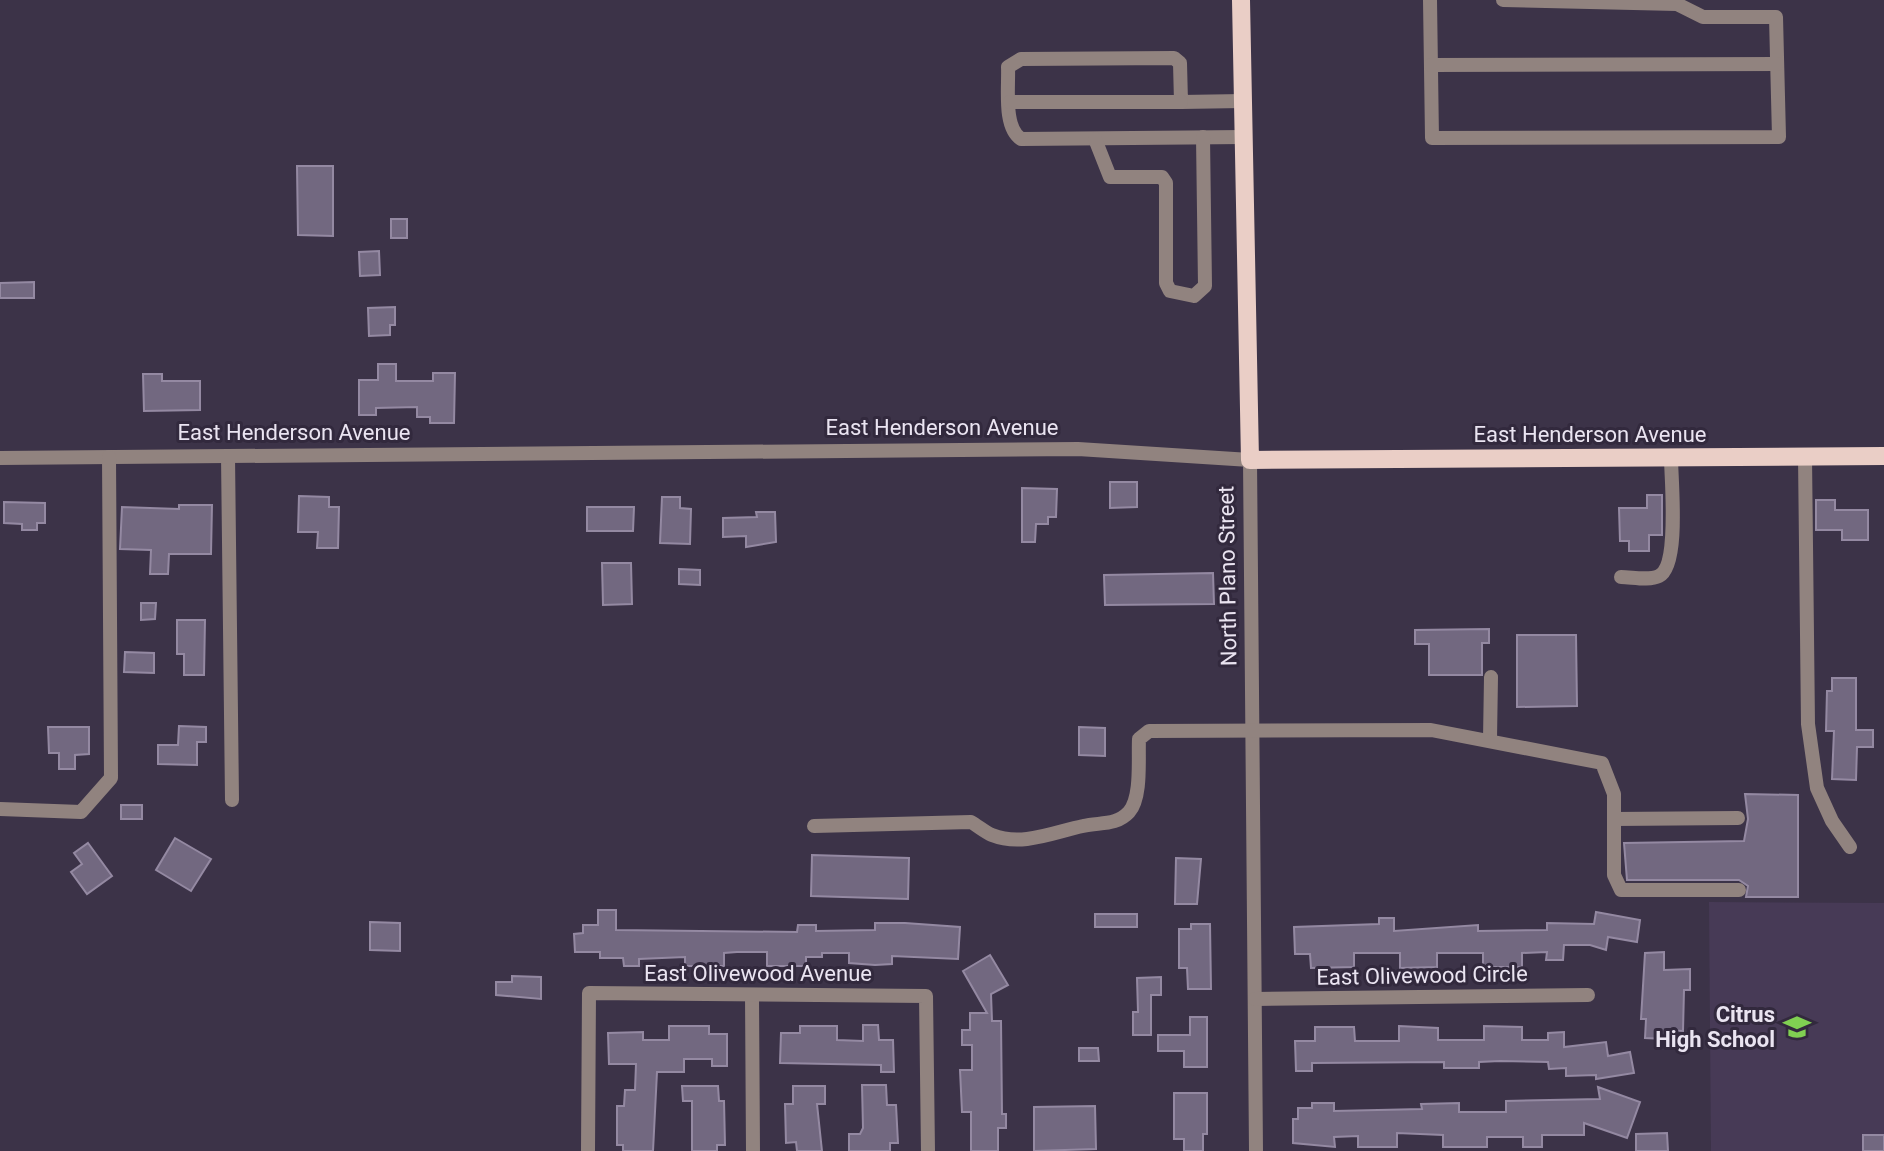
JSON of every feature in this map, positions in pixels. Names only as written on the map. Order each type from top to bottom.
[{"type":"main road","name":"North Plano Street","points":[[1241,0],[1250,460]]},
{"type":"main road","name":"East Henderson Avenue","points":[[1250,460],[1884,456]]},
{"type":"street","points":[[1430,0],[1432,138],[1779,137],[1776,17],[1703,17],[1677,4],[1503,0]]},
{"type":"street","points":[[1181,102],[1180,63],[1174,58],[1021,59],[1008,67],[1010,125],[1014,135],[1021,139],[1244,137]]},
{"type":"street","points":[[1431,65],[1777,64]]},
{"type":"street","points":[[1010,102],[1243,101]]},
{"type":"street","points":[[1095,139],[1110,177],[1162,177],[1166,183],[1166,283],[1170,291],[1194,296],[1205,286],[1203,137]]},
{"type":"street","name":"East Henderson Avenue","points":[[0,458],[1078,449],[1250,460]]},
{"type":"street","points":[[228,456],[232,800]]},
{"type":"street","points":[[1805,456],[1808,724],[1817,788],[1832,821],[1850,847]]},
{"type":"street","points":[[0,809],[81,812],[111,778],[109,457]]},
{"type":"street","points":[[1621,577],[1657,577],[1666,571],[1672,547],[1671,457]]},
{"type":"street","name":"North Plano Street","points":[[1250,460],[1256,1151]]},
{"type":"street","points":[[1490,739],[1491,677]]},
{"type":"street","points":[[814,826],[971,822],[993,835],[1032,838],[1057,835],[1083,826],[1115,822],[1129,812],[1135,802],[1139,739],[1143,733],[1431,730],[1602,763],[1614,794],[1614,875],[1616,885],[1621,890],[1739,890]]},
{"type":"street","points":[[1614,819],[1738,818]]},
{"type":"street","name":"East Olivewood Avenue","points":[[588,1151],[589,993],[926,996],[928,1151]]},
{"type":"street","points":[[752,995],[753,1151]]},
{"type":"street","name":"East Olivewood Circle","points":[[1255,999],[1588,995]]},
{"type":"shaded area","name":"Citrus High School","points":[[1709,902],[1884,903],[1884,1151],[1711,1151]]},
{"type":"building","points":[[297,166],[333,166],[333,236],[298,235]]},
{"type":"building","points":[[391,219],[407,219],[407,238],[391,238]]},
{"type":"building","points":[[379,251],[380,275],[360,276],[359,252]]},
{"type":"building","points":[[34,282],[34,298],[0,298],[0,283]]},
{"type":"building","points":[[395,307],[395,325],[390,325],[390,335],[369,336],[368,308]]},
{"type":"building","points":[[378,364],[396,364],[396,381],[433,381],[433,373],[455,373],[454,423],[430,423],[430,417],[417,417],[417,407],[376,408],[376,415],[359,415],[359,380],[378,380]]},
{"type":"building","points":[[143,374],[162,374],[162,381],[200,381],[200,410],[144,411]]},
{"type":"building","points":[[1110,482],[1137,482],[1137,507],[1110,508]]},
{"type":"building","points":[[1022,488],[1057,489],[1056,517],[1048,517],[1048,524],[1036,524],[1035,542],[1022,542]]},
{"type":"building","points":[[1647,495],[1662,495],[1662,535],[1649,535],[1649,551],[1629,551],[1629,541],[1620,541],[1619,508],[1647,508]]},
{"type":"building","points":[[299,496],[329,497],[329,507],[339,507],[338,548],[317,548],[318,532],[298,532]]},
{"type":"building","points":[[662,497],[680,497],[680,508],[691,509],[690,544],[660,543]]},
{"type":"building","points":[[1816,500],[1835,500],[1835,510],[1868,510],[1868,540],[1842,540],[1842,530],[1816,530]]},
{"type":"building","points":[[4,502],[45,503],[45,523],[37,523],[37,530],[22,530],[22,524],[4,523]]},
{"type":"building","points":[[179,505],[212,505],[211,554],[169,554],[168,574],[150,574],[151,550],[120,549],[122,507],[179,509]]},
{"type":"building","points":[[587,507],[634,507],[633,531],[587,531]]},
{"type":"building","points":[[756,512],[775,512],[776,542],[746,547],[746,536],[723,537],[723,518],[757,517]]},
{"type":"building","points":[[602,563],[631,563],[632,604],[603,605]]},
{"type":"building","points":[[679,569],[700,570],[700,585],[679,584]]},
{"type":"building","points":[[1213,573],[1214,604],[1105,605],[1104,575]]},
{"type":"building","points":[[141,603],[156,603],[155,619],[141,620]]},
{"type":"building","points":[[177,620],[205,620],[204,675],[184,675],[184,654],[177,654]]},
{"type":"building","points":[[1489,629],[1489,643],[1482,643],[1482,675],[1429,675],[1429,644],[1415,644],[1415,630]]},
{"type":"building","points":[[1517,635],[1576,635],[1577,706],[1517,707]]},
{"type":"building","points":[[125,652],[154,653],[154,673],[124,672]]},
{"type":"building","points":[[1832,678],[1856,678],[1856,730],[1873,730],[1873,747],[1857,747],[1856,780],[1832,779],[1834,731],[1826,731],[1827,691],[1832,691]]},
{"type":"building","points":[[179,726],[206,727],[206,742],[197,742],[197,765],[158,764],[158,745],[178,745]]},
{"type":"building","points":[[48,727],[89,727],[89,754],[75,755],[75,769],[59,769],[59,753],[49,753]]},
{"type":"building","points":[[1079,727],[1105,728],[1105,756],[1079,755]]},
{"type":"building","points":[[1745,794],[1798,795],[1798,897],[1746,897],[1748,886],[1739,880],[1627,880],[1624,843],[1744,841],[1748,819]]},
{"type":"building","points":[[121,805],[142,805],[142,819],[121,819]]},
{"type":"building","points":[[175,838],[211,859],[191,891],[156,870]]},
{"type":"building","points":[[88,843],[112,876],[87,894],[71,872],[82,864],[74,853]]},
{"type":"building","points":[[812,855],[909,858],[908,899],[811,896]]},
{"type":"building","points":[[1176,858],[1201,859],[1197,904],[1175,904]]},
{"type":"building","points":[[598,910],[616,910],[616,930],[797,932],[798,925],[816,925],[816,931],[875,930],[875,923],[960,927],[958,959],[892,956],[892,964],[875,965],[849,963],[849,953],[822,953],[822,957],[806,957],[806,966],[767,966],[767,952],[737,952],[724,953],[724,966],[685,966],[685,957],[639,959],[639,966],[624,966],[623,958],[600,958],[600,952],[575,952],[574,934],[583,933],[583,925],[598,925]]},
{"type":"building","points":[[1596,912],[1640,920],[1637,942],[1608,937],[1606,950],[1590,945],[1564,945],[1563,960],[1546,960],[1547,952],[1522,953],[1522,967],[1483,967],[1483,953],[1437,953],[1437,967],[1400,968],[1400,953],[1354,953],[1354,967],[1311,968],[1310,954],[1295,954],[1294,927],[1379,924],[1379,918],[1394,918],[1394,931],[1478,925],[1478,931],[1547,930],[1547,923],[1594,924]]},
{"type":"building","points":[[1095,914],[1137,914],[1137,927],[1095,927]]},
{"type":"building","points":[[370,922],[400,923],[400,951],[370,950]]},
{"type":"building","points":[[1191,924],[1210,924],[1211,989],[1188,989],[1187,968],[1179,968],[1179,929],[1191,929]]},
{"type":"building","points":[[1664,952],[1664,970],[1690,969],[1690,990],[1684,990],[1683,1031],[1664,1030],[1664,1039],[1645,1038],[1646,1019],[1641,1019],[1645,953]]},
{"type":"building","points":[[990,955],[1008,985],[991,994],[992,1021],[1001,1021],[1002,1114],[1006,1114],[1006,1128],[998,1128],[998,1151],[971,1151],[971,1112],[962,1112],[960,1070],[972,1070],[972,1045],[962,1045],[962,1030],[970,1030],[970,1013],[987,1013],[963,971]]},
{"type":"building","points":[[512,976],[541,977],[541,999],[496,995],[496,982],[512,982]]},
{"type":"building","points":[[1161,977],[1161,995],[1151,995],[1151,1035],[1133,1035],[1133,1012],[1138,1012],[1137,978]]},
{"type":"building","points":[[1190,1017],[1207,1017],[1207,1067],[1184,1067],[1184,1051],[1158,1051],[1158,1035],[1190,1035]]},
{"type":"building","points":[[863,1025],[878,1025],[879,1040],[893,1040],[894,1072],[881,1072],[881,1065],[780,1063],[781,1033],[800,1033],[800,1026],[837,1026],[837,1040],[863,1041]]},
{"type":"building","points":[[669,1026],[709,1026],[709,1034],[727,1034],[727,1066],[712,1066],[712,1059],[684,1059],[684,1072],[657,1072],[653,1151],[623,1151],[623,1145],[617,1145],[617,1106],[624,1106],[625,1090],[635,1090],[636,1064],[609,1064],[608,1033],[643,1032],[643,1040],[669,1040]]},
{"type":"building","points":[[1399,1026],[1438,1028],[1438,1040],[1484,1040],[1484,1026],[1522,1027],[1522,1040],[1548,1040],[1548,1033],[1564,1032],[1564,1047],[1606,1042],[1608,1056],[1630,1052],[1634,1073],[1596,1079],[1596,1075],[1566,1076],[1566,1068],[1549,1069],[1548,1062],[1500,1061],[1479,1062],[1479,1068],[1444,1068],[1444,1062],[1312,1063],[1312,1071],[1296,1071],[1295,1041],[1315,1041],[1315,1027],[1354,1027],[1355,1041],[1399,1041]]},
{"type":"building","points":[[1079,1048],[1098,1048],[1099,1061],[1079,1061]]},
{"type":"building","points":[[862,1085],[886,1085],[887,1105],[896,1105],[898,1143],[890,1143],[890,1151],[849,1151],[849,1134],[860,1134],[863,1128]]},
{"type":"building","points":[[682,1086],[718,1086],[719,1101],[724,1101],[725,1145],[717,1145],[717,1151],[692,1151],[692,1101],[683,1101]]},
{"type":"building","points":[[793,1086],[825,1086],[825,1104],[817,1104],[822,1151],[797,1151],[796,1142],[786,1143],[785,1104],[793,1104]]},
{"type":"building","points":[[1598,1087],[1640,1102],[1627,1138],[1584,1123],[1584,1135],[1542,1135],[1542,1147],[1523,1147],[1523,1137],[1487,1137],[1487,1147],[1443,1147],[1443,1135],[1397,1133],[1397,1147],[1358,1147],[1358,1136],[1334,1137],[1335,1147],[1293,1143],[1293,1119],[1298,1119],[1298,1108],[1312,1108],[1312,1103],[1334,1103],[1334,1111],[1422,1109],[1421,1104],[1459,1103],[1459,1112],[1506,1112],[1506,1101],[1600,1099]]},
{"type":"building","points":[[1174,1093],[1207,1093],[1207,1134],[1203,1134],[1203,1151],[1184,1151],[1184,1139],[1174,1139]]},
{"type":"building","points":[[1095,1106],[1096,1149],[1034,1151],[1034,1107]]},
{"type":"building","points":[[1667,1133],[1668,1151],[1636,1151],[1636,1134]]},
{"type":"building","points":[[1863,1135],[1884,1135],[1884,1151],[1863,1151]]},
{"type":"place","name":"Citrus High School","points":[[1797,1027]]}]
